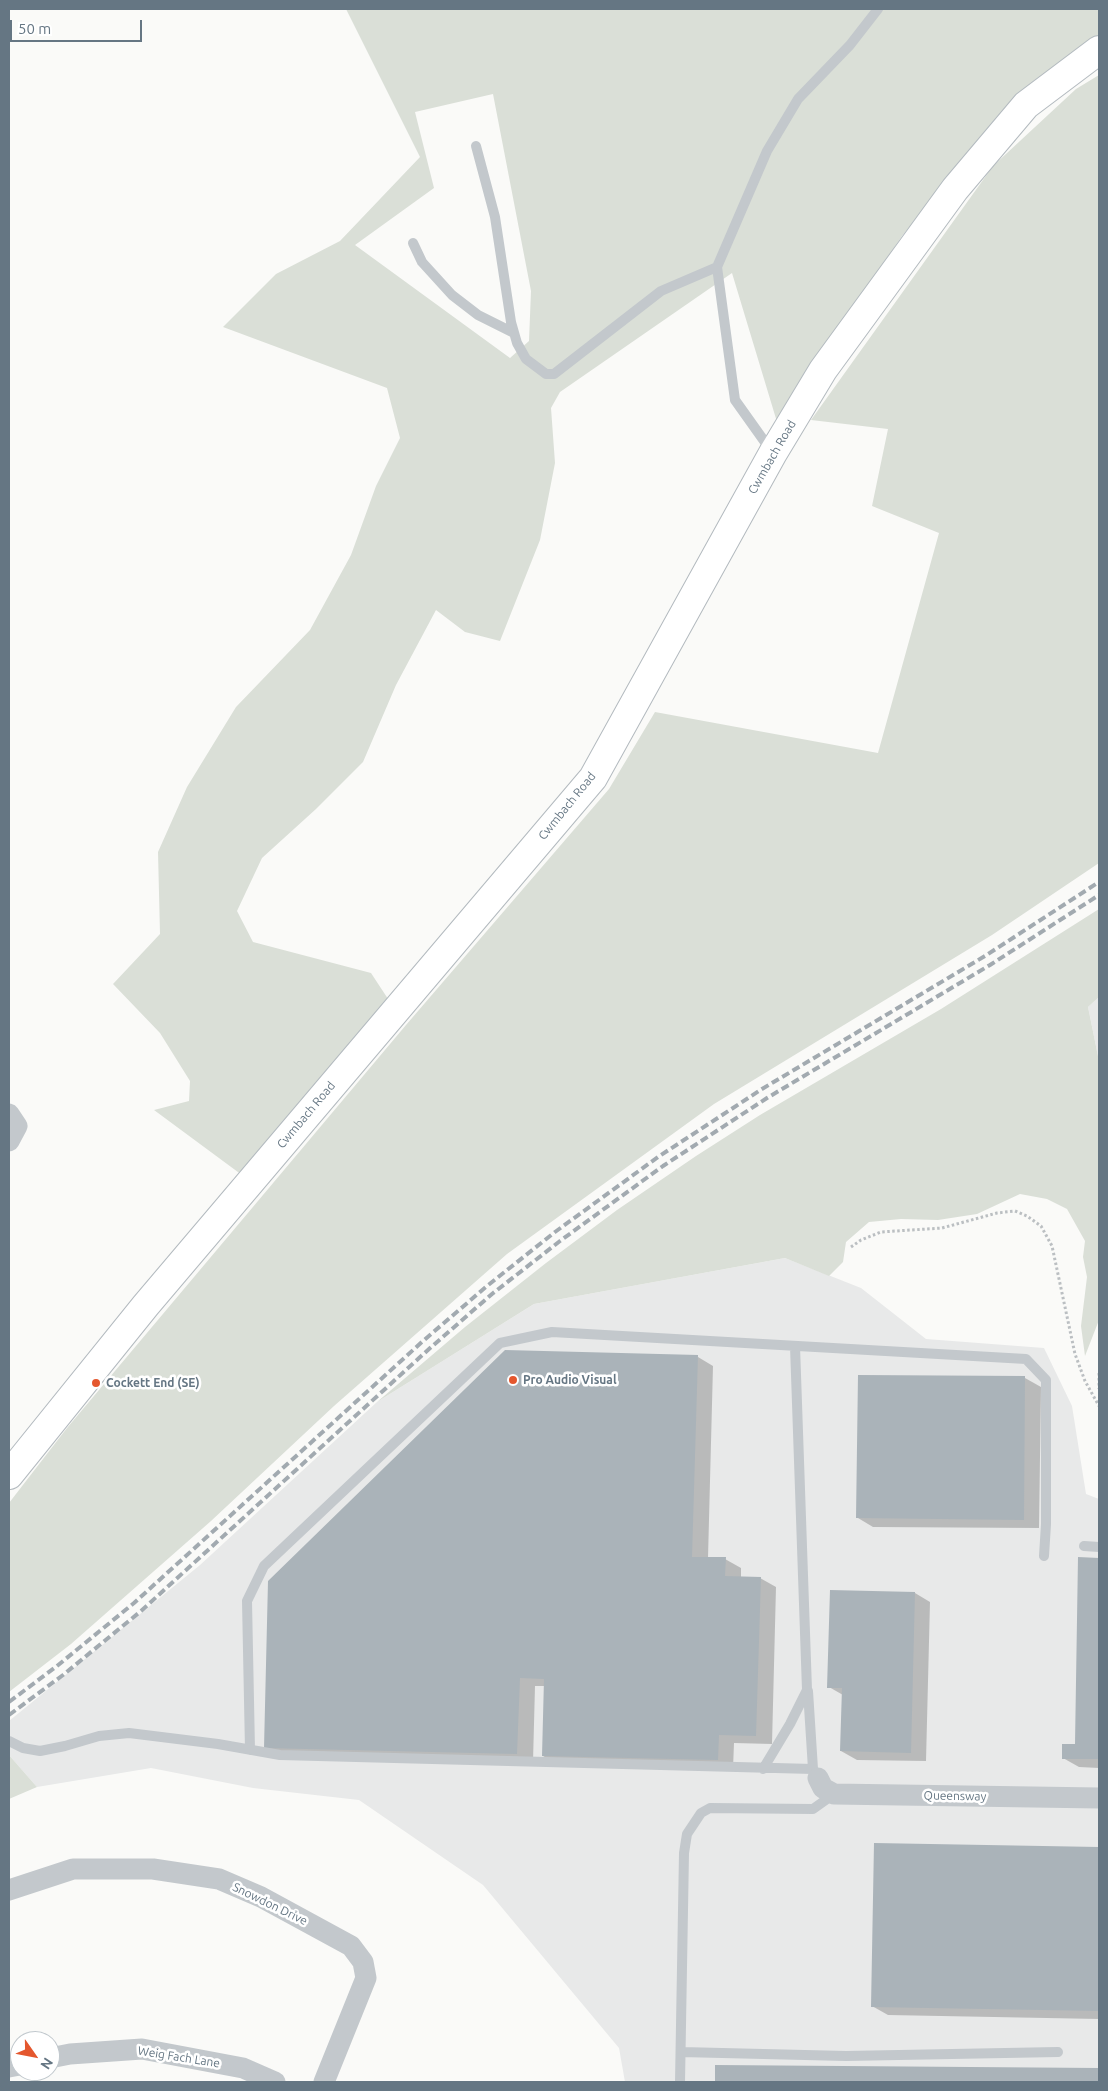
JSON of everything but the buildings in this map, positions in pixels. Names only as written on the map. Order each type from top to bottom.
[{"type":"main road","name":"Cwmbach Road","points":[[9,1475],[152,1298],[593,778],[773,453],[823,370],[955,189],[1026,105],[1099,50]]},
{"type":"street","points":[[9,1114],[17,1126],[9,1141]]},
{"type":"street","points":[[816,1774],[823,1788],[834,1794]]},
{"type":"street","name":"Queensway","points":[[834,1794],[1099,1798]]},
{"type":"street","name":"Snowdon Drive","points":[[9,1890],[72,1870],[153,1870],[218,1879],[261,1897],[351,1946],[363,1962],[366,1978],[324,2082]]},
{"type":"street","name":"Weig Fach Lane","points":[[60,2056],[142,2049],[275,2082]]},
{"type":"lane","points":[[773,453],[735,400],[717,266],[767,151],[798,99],[850,45],[878,9]]},
{"type":"lane","points":[[476,146],[495,217],[516,343],[526,359],[546,374],[554,374],[661,291],[717,266]]},
{"type":"lane","points":[[413,243],[422,262],[452,295],[478,315],[514,333]]},
{"type":"lane","points":[[250,1750],[247,1601],[264,1566],[500,1343],[552,1332],[1026,1359],[1046,1380],[1046,1524],[1044,1556]]},
{"type":"lane","points":[[9,1740],[23,1748],[40,1751],[99,1736],[129,1733],[280,1755],[652,1764],[763,1769],[816,1774],[808,1690],[795,1346]]},
{"type":"lane","points":[[1084,1546],[1099,1547]]},
{"type":"lane","points":[[763,1769],[808,1690]]},
{"type":"lane","points":[[680,2082],[684,1853],[688,1834],[695,1820],[701,1813],[710,1808],[720,1807],[813,1809],[834,1794]]},
{"type":"lane","points":[[681,2052],[846,2056],[1058,2052]]},
{"type":"path","points":[[851,1247],[866,1237],[881,1232],[942,1228],[997,1213],[1015,1211],[1027,1216],[1041,1226],[1052,1246],[1075,1354],[1085,1381],[1099,1406]]},
{"type":"path","points":[[1099,1373],[1099,1389]]},
{"type":"shaded area","points":[[346,9],[1099,9],[1099,41],[1001,118],[902,236],[777,422],[732,273],[560,392],[551,408],[555,463],[540,540],[500,641],[465,632],[436,610],[396,685],[363,762],[316,809],[262,858],[237,911],[253,942],[371,973],[392,1005],[246,1178],[154,1110],[189,1101],[190,1081],[160,1033],[113,984],[160,934],[158,852],[187,787],[236,707],[310,630],[351,555],[376,486],[400,438],[387,388],[223,327],[276,274],[340,241],[420,157]],"holes":[[[493,94],[531,291],[529,341],[510,358],[355,245],[434,188],[415,112]]]},
{"type":"shaded area","points":[[1099,75],[1099,863],[992,935],[714,1104],[507,1254],[334,1406],[211,1521],[71,1644],[9,1692],[9,1503],[67,1428],[406,1025],[609,789],[655,712],[878,753],[939,533],[872,506],[888,429],[811,420],[993,166],[1076,89]]},
{"type":"shaded area","points":[[1099,909],[1099,997],[1088,1007],[1099,1061],[1099,1320],[1085,1356],[1081,1326],[1087,1277],[1083,1257],[1085,1241],[1067,1209],[1047,1199],[1020,1194],[977,1214],[938,1220],[901,1219],[869,1222],[846,1242],[843,1262],[829,1276],[785,1258],[534,1304],[377,1402],[465,1327],[546,1263],[617,1210],[696,1156],[760,1115],[941,1009]]},
{"type":"shaded area","points":[[1099,997],[1099,1061],[1088,1007]]},
{"type":"shaded area","points":[[785,1258],[861,1288],[926,1339],[1044,1348],[1072,1406],[1086,1494],[1099,1499],[1099,2082],[625,2082],[619,2048],[483,1885],[359,1800],[253,1788],[151,1768],[37,1787],[9,1755],[9,1721],[200,1565],[377,1402],[534,1304]]},
{"type":"shaded area","points":[[9,1755],[37,1787],[9,1799]]},
{"type":"railway","points":[[9,1702],[57,1666],[134,1603],[423,1341],[487,1286],[555,1232],[658,1157],[762,1089],[985,956],[1099,882]]},
{"type":"railway","points":[[9,1715],[63,1675],[141,1611],[429,1349],[492,1294],[560,1241],[663,1166],[767,1098],[990,965],[1099,895]]},
{"type":"place","name":"Pro Audio Visual","points":[[513,1380]]},
{"type":"place","name":"Cockett End (SE)","points":[[96,1383]]}]
